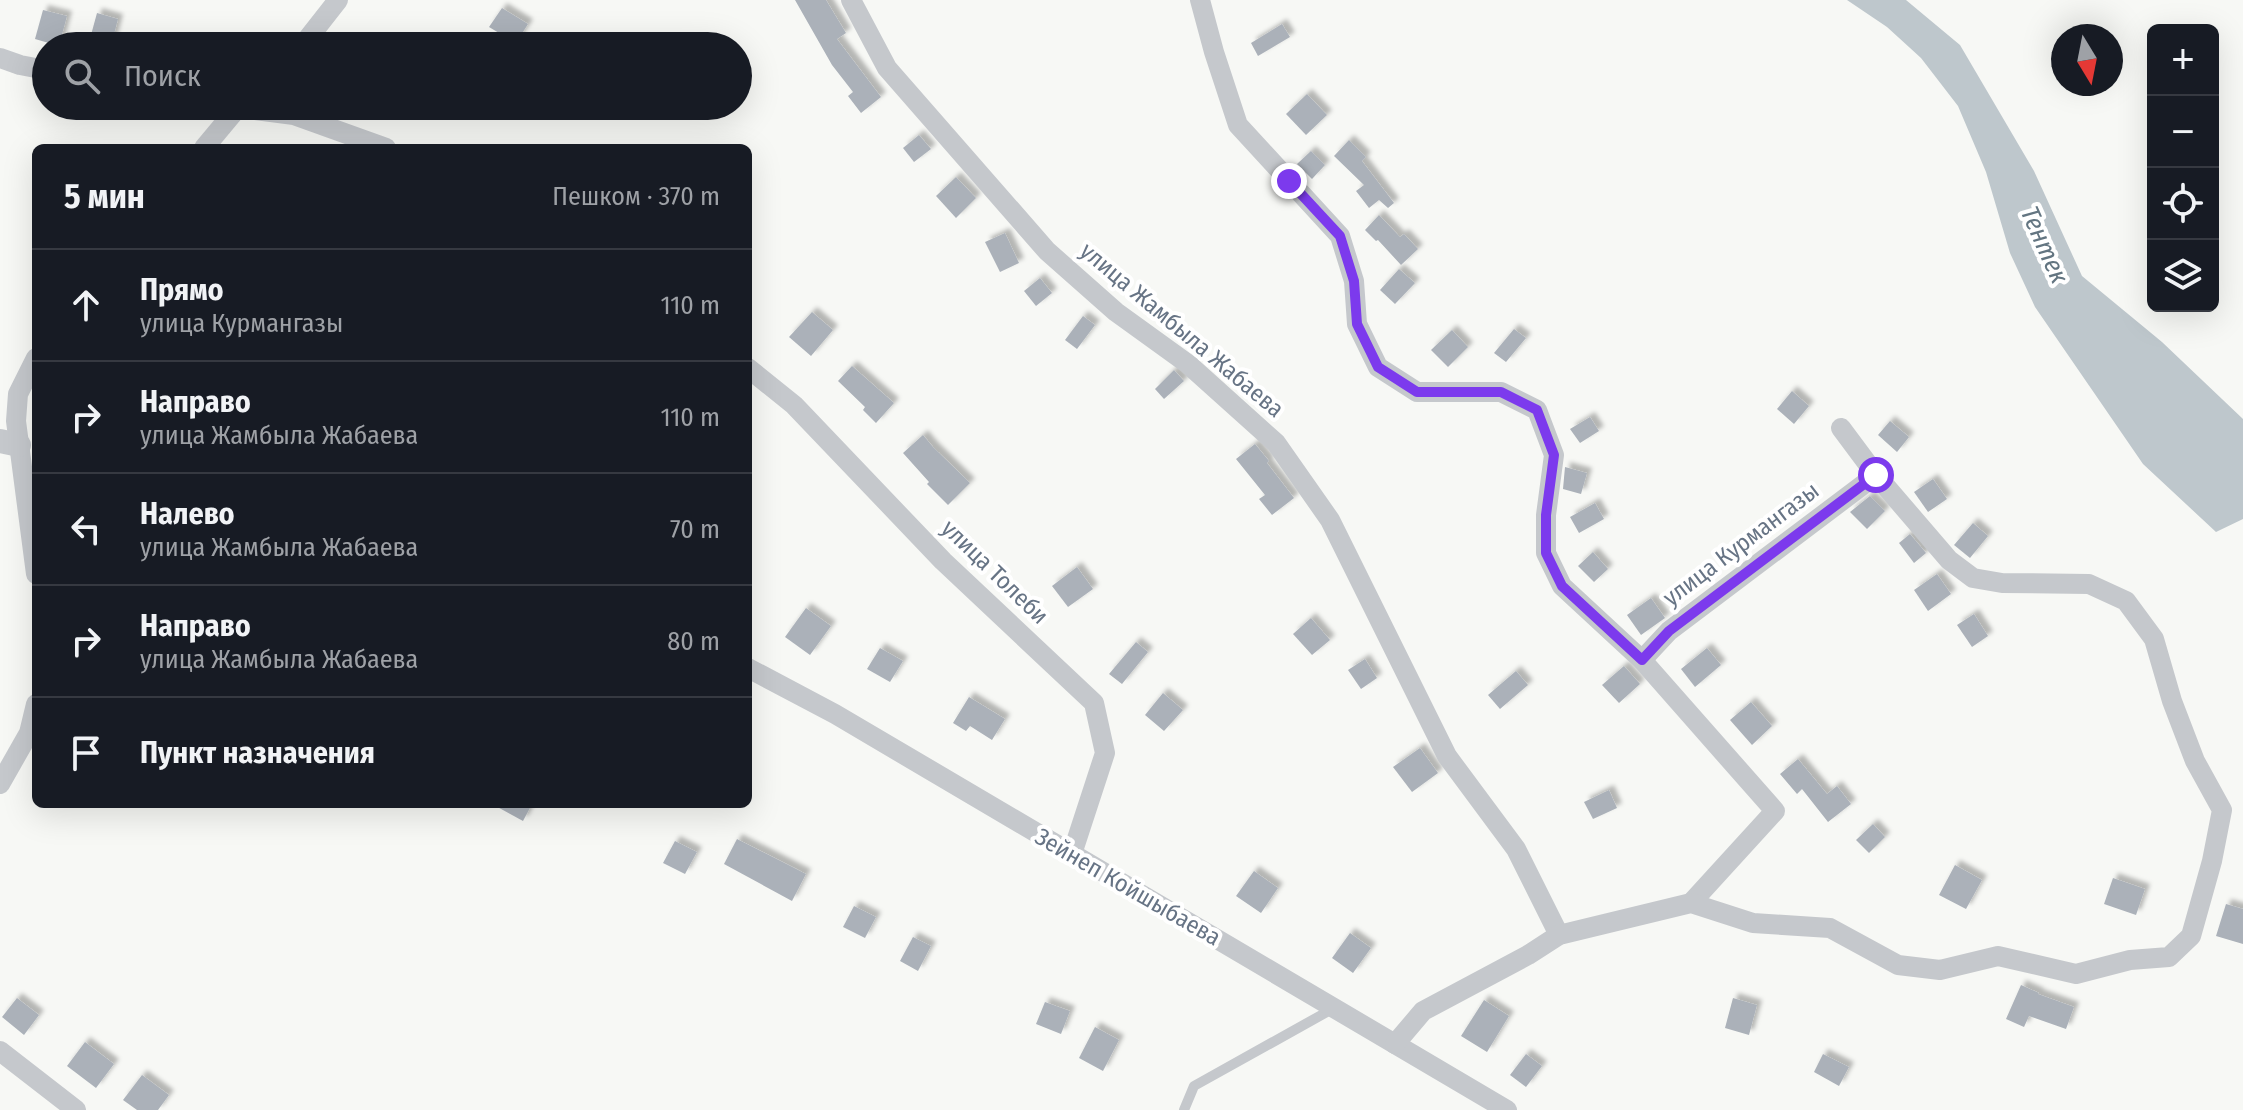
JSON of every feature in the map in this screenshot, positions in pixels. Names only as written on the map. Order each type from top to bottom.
[{"type":"street","points":[[313,32],[338,0]]},
{"type":"street","name":"улица Жамбыла Жабаева","points":[[851,0],[887,68],[1047,251],[1116,312],[1188,364],[1276,443],[1330,520],[1447,756],[1516,849],[1559,935]]},
{"type":"street","points":[[1200,0],[1238,125],[1340,236],[1354,281],[1357,324],[1378,367],[1417,392],[1501,392],[1537,410],[1554,455],[1546,515],[1546,553],[1562,586],[1642,660],[1775,811],[1691,903]]},
{"type":"street","points":[[0,58],[32,67]]},
{"type":"street","points":[[207,144],[224,120]]},
{"type":"street","points":[[308,120],[375,144]]},
{"type":"street","points":[[32,366],[18,394],[16,421],[32,545]]},
{"type":"street","name":"улица Толеби","points":[[752,371],[794,405],[943,561],[1094,703],[1105,753],[1072,854]]},
{"type":"street","points":[[1395,1044],[1423,1011],[1559,935],[1691,903],[1753,923],[1830,928],[1898,965],[1940,970],[1998,956],[2076,974],[2130,960],[2169,957],[2191,936],[2212,861],[2222,810],[2195,761],[2172,701],[2154,639],[2126,601],[2089,584],[2002,583],[1973,578],[1949,560],[1876,475],[1841,428]]},
{"type":"street","name":"улица Курмангазы","points":[[1642,660],[1669,631],[1876,475]]},
{"type":"street","name":"Зейнеп Койшыбаева","points":[[752,670],[835,714],[1507,1110]]},
{"type":"street","points":[[0,784],[29,733],[32,721]]},
{"type":"street","points":[[0,1051],[76,1110]]},
{"type":"lane","points":[[1184,1110],[1194,1086],[1334,1008]]},
{"type":"water","name":"Тентек","points":[[1847,0],[1906,0],[1960,45],[2034,171],[2082,276],[2162,342],[2243,419],[2243,519],[2216,532],[2143,464],[2035,307],[2010,253],[1986,172],[1958,106],[1921,58],[1887,27]]},
{"type":"building","points":[[795,0],[826,0],[846,33],[837,39],[881,97],[861,113],[848,96],[853,92],[832,65]]},
{"type":"building","points":[[502,8],[528,24],[523,32],[497,32],[489,27]]},
{"type":"building","points":[[43,10],[67,16],[63,32],[37,32]]},
{"type":"building","points":[[97,13],[118,19],[115,32],[92,32]]},
{"type":"building","points":[[1282,24],[1290,37],[1258,56],[1251,43]]},
{"type":"building","points":[[1307,94],[1327,115],[1306,135],[1286,114]]},
{"type":"building","points":[[919,135],[931,149],[914,162],[903,148]]},
{"type":"building","points":[[1349,140],[1366,157],[1362,161],[1394,203],[1388,208],[1379,200],[1369,208],[1356,191],[1364,185],[1334,156]]},
{"type":"building","points":[[1311,151],[1325,165],[1312,179],[1297,164]]},
{"type":"building","points":[[956,177],[976,198],[956,218],[936,196]]},
{"type":"building","points":[[1379,215],[1400,237],[1404,234],[1418,249],[1401,265],[1365,230]]},
{"type":"building","points":[[1005,233],[1019,263],[1000,272],[985,242]]},
{"type":"building","points":[[1399,269],[1415,283],[1395,304],[1380,290]]},
{"type":"building","points":[[1040,278],[1052,293],[1036,306],[1024,291]]},
{"type":"building","points":[[812,312],[833,330],[811,356],[789,337]]},
{"type":"building","points":[[1083,316],[1095,325],[1077,349],[1065,340]]},
{"type":"building","points":[[1514,329],[1526,338],[1506,362],[1494,353]]},
{"type":"building","points":[[1452,330],[1468,347],[1448,367],[1431,350]]},
{"type":"building","points":[[852,366],[894,403],[876,423],[863,410],[865,407],[838,381]]},
{"type":"building","points":[[1174,370],[1184,381],[1164,399],[1155,389]]},
{"type":"building","points":[[1792,391],[1809,406],[1794,424],[1777,409]]},
{"type":"building","points":[[1590,417],[1599,431],[1580,443],[1570,429]]},
{"type":"building","points":[[1890,421],[1909,437],[1897,452],[1878,435]]},
{"type":"building","points":[[923,435],[970,483],[948,505],[903,453]]},
{"type":"building","points":[[1255,444],[1294,498],[1272,515],[1259,499],[1265,495],[1236,459]]},
{"type":"building","points":[[1565,467],[1587,473],[1581,494],[1563,489]]},
{"type":"building","points":[[1933,479],[1947,499],[1928,512],[1914,492]]},
{"type":"building","points":[[1870,496],[1885,511],[1867,529],[1850,512]]},
{"type":"building","points":[[1595,503],[1604,519],[1579,533],[1570,517]]},
{"type":"building","points":[[1973,523],[1988,536],[1970,558],[1954,545]]},
{"type":"building","points":[[1910,534],[1926,553],[1914,563],[1899,543]]},
{"type":"building","points":[[1593,552],[1608,569],[1594,582],[1578,566]]},
{"type":"building","points":[[1077,567],[1093,589],[1068,607],[1052,586]]},
{"type":"building","points":[[1937,574],[1951,594],[1928,611],[1914,590]]},
{"type":"building","points":[[1651,598],[1665,618],[1641,635],[1627,615]]},
{"type":"building","points":[[806,608],[831,626],[810,655],[785,637]]},
{"type":"building","points":[[1974,614],[1988,636],[1972,647],[1957,625]]},
{"type":"building","points":[[1311,618],[1330,640],[1312,655],[1293,634]]},
{"type":"building","points":[[1136,642],[1148,652],[1122,684],[1109,674]]},
{"type":"building","points":[[880,648],[903,661],[890,682],[867,669]]},
{"type":"building","points":[[1707,648],[1721,665],[1695,687],[1681,669]]},
{"type":"building","points":[[1365,659],[1377,678],[1361,689],[1348,670]]},
{"type":"building","points":[[1624,666],[1640,684],[1619,703],[1602,685]]},
{"type":"building","points":[[1516,671],[1528,685],[1500,709],[1488,695]]},
{"type":"building","points":[[1163,693],[1183,710],[1164,731],[1145,715]]},
{"type":"building","points":[[969,697],[1005,719],[992,740],[970,726],[966,731],[953,723]]},
{"type":"building","points":[[1751,702],[1772,726],[1752,745],[1730,720]]},
{"type":"building","points":[[1420,748],[1438,773],[1412,792],[1393,767]]},
{"type":"building","points":[[1798,759],[1827,794],[1837,786],[1851,804],[1828,822],[1802,789],[1797,794],[1780,774]]},
{"type":"building","points":[[1609,790],[1617,808],[1593,819],[1584,802]]},
{"type":"building","points":[[499,808],[530,808],[523,821]]},
{"type":"building","points":[[1873,824],[1885,837],[1869,853],[1856,840]]},
{"type":"building","points":[[737,839],[806,874],[792,901],[724,864]]},
{"type":"building","points":[[675,841],[697,852],[685,874],[663,863]]},
{"type":"building","points":[[1955,865],[1982,880],[1966,909],[1939,895]]},
{"type":"building","points":[[1254,871],[1278,888],[1261,913],[1236,896]]},
{"type":"building","points":[[2113,878],[2145,889],[2136,915],[2104,904]]},
{"type":"building","points":[[2226,904],[2243,909],[2243,944],[2216,936]]},
{"type":"building","points":[[854,906],[876,917],[865,938],[843,927]]},
{"type":"building","points":[[1350,933],[1371,948],[1353,973],[1332,958]]},
{"type":"building","points":[[913,937],[931,946],[918,971],[900,961]]},
{"type":"building","points":[[2021,985],[2074,1007],[2066,1029],[2029,1016],[2024,1027],[2006,1019]]},
{"type":"building","points":[[17,998],[39,1015],[24,1035],[2,1017]]},
{"type":"building","points":[[1733,998],[1757,1005],[1749,1035],[1725,1028]]},
{"type":"building","points":[[1484,1000],[1509,1016],[1487,1052],[1461,1036]]},
{"type":"building","points":[[1045,1002],[1070,1011],[1061,1034],[1036,1024]]},
{"type":"building","points":[[1095,1027],[1119,1040],[1103,1071],[1079,1058]]},
{"type":"building","points":[[85,1042],[114,1064],[96,1088],[67,1066]]},
{"type":"building","points":[[1526,1054],[1542,1066],[1526,1087],[1510,1075]]},
{"type":"building","points":[[1823,1054],[1849,1067],[1839,1086],[1814,1072]]},
{"type":"building","points":[[142,1075],[169,1095],[158,1110],[137,1110],[123,1100]]},
{"type":"route","points":[[1289,181],[1340,236],[1354,281],[1357,324],[1378,367],[1417,392],[1501,392],[1537,410],[1554,455],[1546,515],[1546,553],[1562,586],[1642,660],[1669,631],[1876,475]]}]
